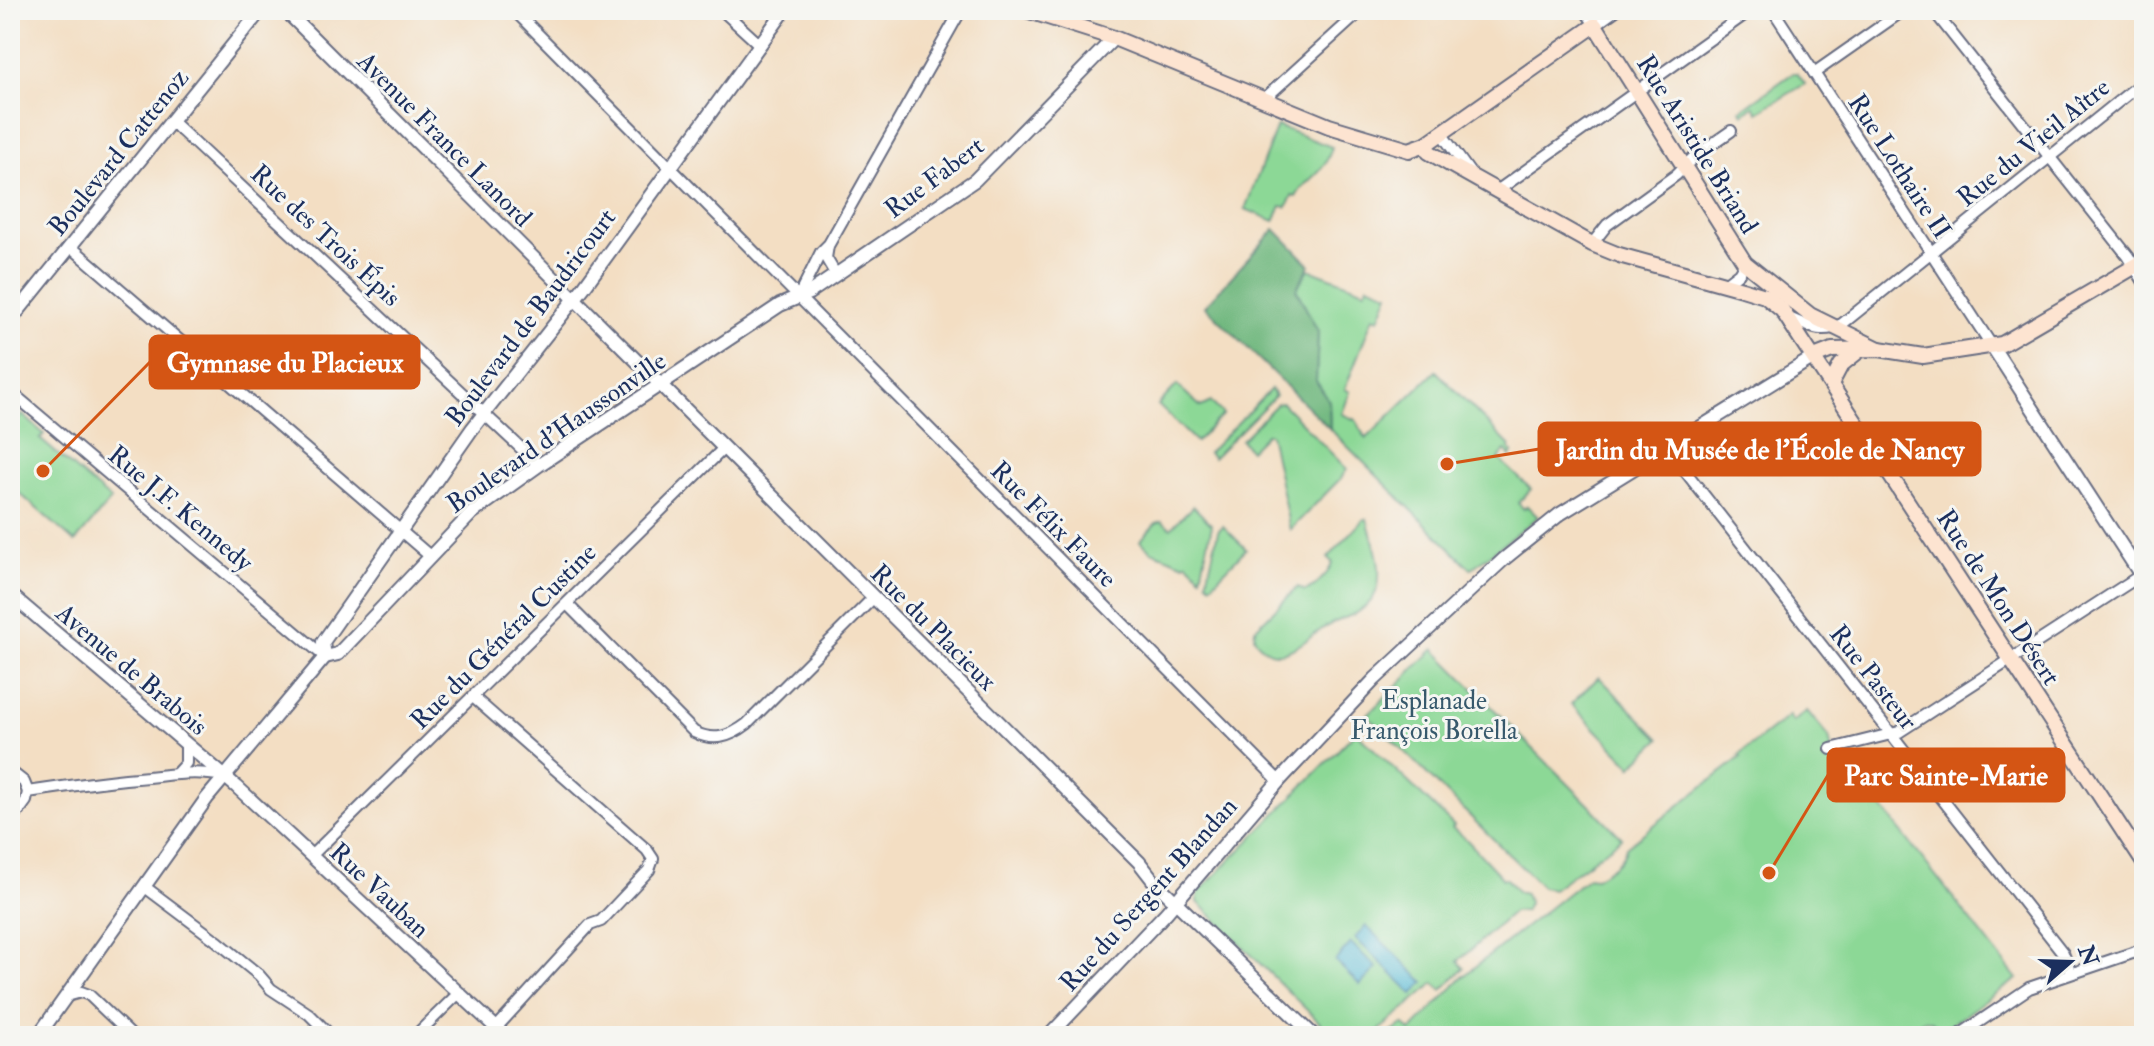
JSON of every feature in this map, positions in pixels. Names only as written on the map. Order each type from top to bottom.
[{"type":"main road","points":[[1026,10],[1114,38],[1329,126],[1409,150],[1426,144],[1595,25]]},
{"type":"main road","name":"Rue Aristide Briand","points":[[1595,25],[1745,263],[1810,315],[1879,349]]},
{"type":"main road","points":[[1426,144],[1429,152],[1592,244],[1619,255],[1726,283]]},
{"type":"main road","points":[[1814,357],[1832,350],[1861,349],[1923,356],[2004,343],[2139,264]]},
{"type":"main road","name":"Rue de Mon Désert","points":[[1726,283],[1765,296],[1789,318],[2144,863]]},
{"type":"main road","points":[[1831,384],[1841,365],[1861,349]]},
{"type":"street","name":"Boulevard Cattenoz","points":[[10,321],[261,10]]},
{"type":"street","name":"Avenue France Lanord","points":[[285,10],[661,385]]},
{"type":"street","name":"Rue Félix Faure","points":[[514,10],[1279,781]]},
{"type":"street","points":[[722,10],[760,45]]},
{"type":"street","name":"Boulevard de Baudricourt","points":[[325,657],[323,642],[407,519],[575,299],[785,10]]},
{"type":"street","points":[[798,298],[821,252],[829,244],[961,10]]},
{"type":"street","points":[[1263,100],[1362,10]]},
{"type":"street","name":"Rue Aristide Briand","points":[[1585,10],[1595,25]]},
{"type":"street","points":[[1595,25],[1616,10]]},
{"type":"street","points":[[1497,191],[1751,10]]},
{"type":"street","name":"Rue Lothaire II","points":[[1773,10],[1992,346]]},
{"type":"street","points":[[1814,73],[1904,10]]},
{"type":"street","points":[[1933,10],[2139,264],[2144,282]]},
{"type":"street","name":"Rue Fabert","points":[[798,298],[975,180],[1114,38]]},
{"type":"street","name":"Rue du Vieil Aître","points":[[1837,327],[2144,81]]},
{"type":"street","name":"Rue des Trois Épis","points":[[171,121],[539,465]]},
{"type":"street","points":[[1592,244],[1607,225],[1731,131]]},
{"type":"street","points":[[1441,133],[1472,176]]},
{"type":"street","points":[[829,244],[826,258],[836,275]]},
{"type":"street","points":[[70,246],[431,557]]},
{"type":"street","points":[[1726,283],[1739,273],[1745,263]]},
{"type":"street","name":"Boulevard d'Haussonville","points":[[325,657],[338,654],[461,522],[539,465],[780,305],[798,298]]},
{"type":"street","points":[[1789,318],[1819,330],[1837,327]]},
{"type":"street","points":[[1831,749],[1899,732],[2143,576],[1992,346]]},
{"type":"street","points":[[1667,448],[1814,357]]},
{"type":"street","name":"Rue du Placieux","points":[[661,385],[1311,1035]]},
{"type":"street","name":"Rue J.F. Kennedy","points":[[10,391],[325,657]]},
{"type":"street","name":"Rue du Général Custine","points":[[311,856],[724,448]]},
{"type":"street","name":"Rue du Sergent Blandan","points":[[1049,1036],[1176,901],[1279,781],[1382,672],[1504,559],[1556,517],[1667,448]]},
{"type":"street","name":"Rue Pasteur","points":[[1667,448],[2063,953],[2071,973]]},
{"type":"street","name":"Avenue de Brabois","points":[[10,594],[225,777]]},
{"type":"street","points":[[567,604],[694,732],[702,736],[720,737],[733,734],[747,724],[873,598]]},
{"type":"street","points":[[38,1036],[225,777],[325,657]]},
{"type":"street","points":[[473,697],[639,842],[653,859],[649,870],[601,921],[590,925],[501,1032]]},
{"type":"street","points":[[175,774],[186,763],[186,744]]},
{"type":"street","points":[[10,771],[24,782],[28,792],[26,801],[10,823]]},
{"type":"street","points":[[28,792],[175,774],[205,772],[225,777]]},
{"type":"street","name":"Rue Vauban","points":[[225,777],[501,1032]]},
{"type":"street","points":[[145,887],[217,941],[331,1036]]},
{"type":"street","points":[[1958,1036],[2029,988],[2144,949]]},
{"type":"street","points":[[84,974],[89,995],[132,1036]]},
{"type":"street","points":[[67,996],[81,992],[89,995]]},
{"type":"street","points":[[415,1036],[459,993]]},
{"type":"green space","points":[[1797,73],[1805,84],[1758,112],[1754,106],[1743,114],[1741,110]]},
{"type":"green space","points":[[1277,126],[1332,147],[1320,170],[1296,197],[1292,196],[1287,207],[1281,206],[1274,221],[1245,209]]},
{"type":"green space","points":[[1275,229],[1310,265],[1296,289],[1318,332],[1316,381],[1329,401],[1330,429],[1205,306]]},
{"type":"green space","points":[[1309,269],[1365,290],[1368,285],[1389,293],[1379,319],[1373,317],[1345,389],[1350,392],[1342,414],[1356,420],[1366,439],[1436,371],[1510,446],[1513,453],[1510,456],[1505,451],[1499,459],[1531,489],[1518,503],[1524,509],[1527,506],[1538,517],[1471,569],[1330,429],[1329,401],[1316,381],[1318,332],[1296,289]]},
{"type":"green space","points":[[1177,385],[1201,407],[1211,402],[1223,414],[1196,442],[1158,405]]},
{"type":"green space","points":[[1271,389],[1275,396],[1213,458],[1208,453]]},
{"type":"green space","points":[[1282,403],[1347,469],[1290,530],[1270,434],[1266,434],[1250,450],[1241,440],[1277,404]]},
{"type":"green space","points":[[22,414],[44,434],[40,439],[111,500],[75,542],[10,485],[10,428]]},
{"type":"green space","points":[[1193,506],[1212,525],[1201,576],[1187,562],[1185,564],[1151,551],[1140,541],[1156,523],[1162,521],[1171,528]]},
{"type":"green space","points":[[1367,519],[1379,564],[1378,583],[1372,600],[1360,611],[1322,629],[1288,651],[1270,652],[1262,647],[1254,637],[1255,629],[1298,587],[1305,591],[1316,585],[1333,563],[1328,558]]},
{"type":"green space","points":[[1223,526],[1246,549],[1211,585],[1207,581],[1218,531]]},
{"type":"green space","name":"Esplanade François Borella","points":[[1434,649],[1622,838],[1553,889],[1542,887],[1367,715]]},
{"type":"green space","points":[[1599,677],[1660,739],[1632,766],[1571,704]]},
{"type":"green space","points":[[1807,711],[1829,737],[1834,761],[1838,765],[1843,764],[1844,759],[2017,979],[1947,1027],[1937,1027],[1931,1020],[1924,1020],[1901,1036],[1387,1036],[1403,1024],[1411,1031],[1465,975],[1588,877],[1595,878],[1614,866],[1626,847],[1789,716],[1793,722]]},
{"type":"green space","points":[[1356,732],[1454,826],[1452,828],[1503,879],[1525,894],[1529,904],[1525,911],[1513,912],[1458,961],[1464,968],[1442,990],[1434,983],[1373,1036],[1333,1036],[1198,902],[1198,893]]},
{"type":"water","points":[[1366,926],[1424,982],[1413,994],[1355,938]]},
{"type":"water","points":[[1351,943],[1377,968],[1360,985],[1335,961]]},
{"type":"place","name":"Jardin du Musée de l'École de Nancy","points":[[1447,464]]},
{"type":"place","name":"Gymnase du Placieux","points":[[43,471]]},
{"type":"place","name":"Parc Sainte-Marie","points":[[1769,873]]}]
